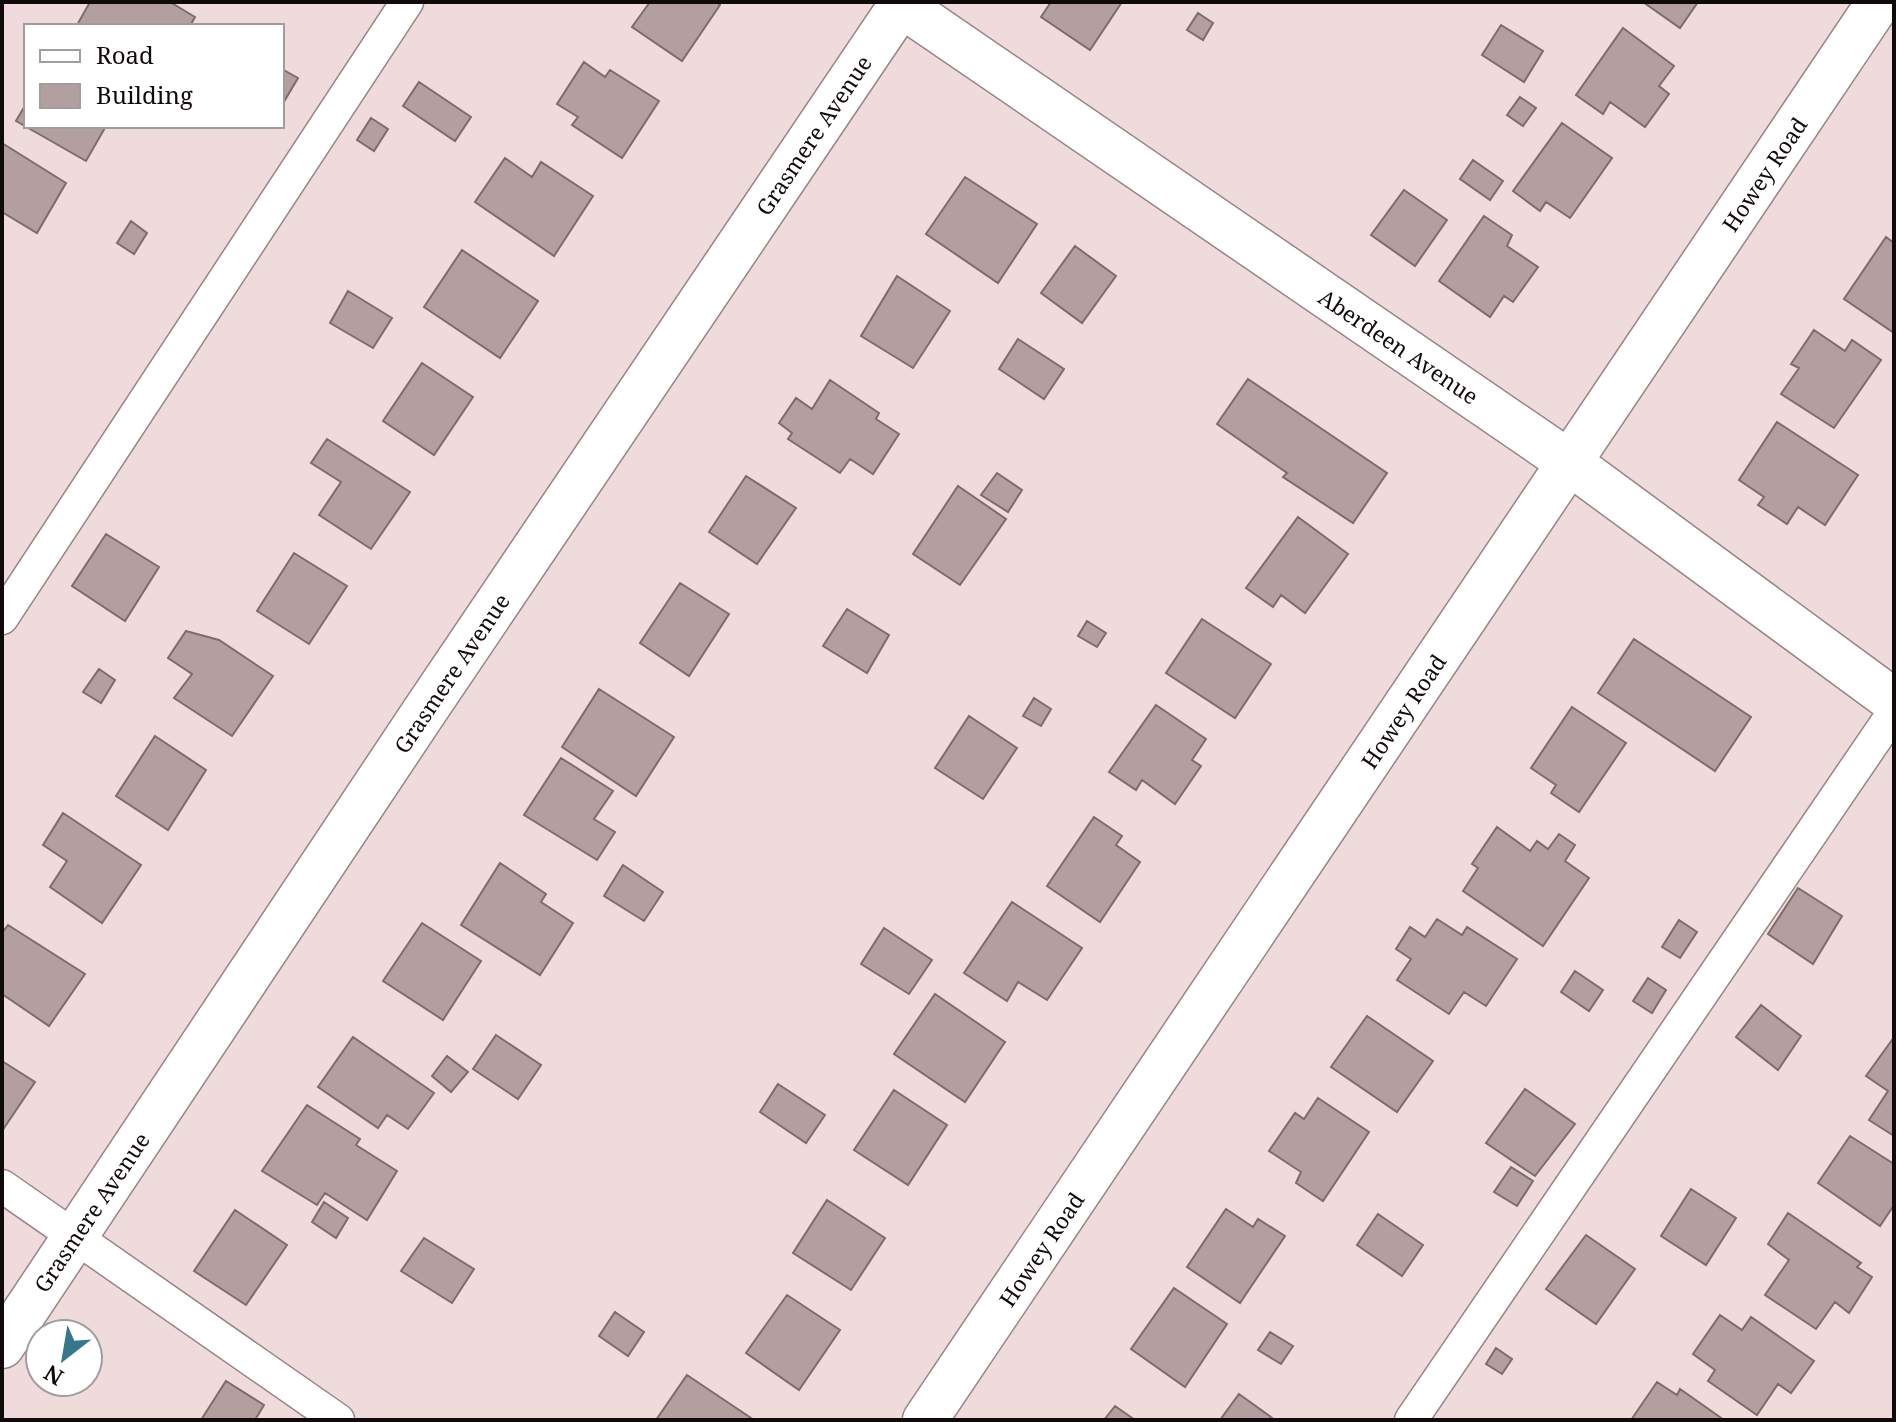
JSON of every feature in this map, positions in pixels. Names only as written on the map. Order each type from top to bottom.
[{"type":"street","name":"Howey Road","points":[[925,1420],[1879,2]]},
{"type":"street","name":"Aberdeen Avenue","points":[[900,3],[1570,463],[1894,701]]},
{"type":"street","name":"Grasmere Avenue","points":[[2,1346],[900,3]]},
{"type":"lane","points":[[2,618],[407,2]]},
{"type":"lane","points":[[1411,1420],[1894,712]]},
{"type":"lane","points":[[2,1186],[338,1420]]},
{"type":"building","points":[[90,2],[170,2],[195,17],[191,24],[78,24]]},
{"type":"building","points":[[650,2],[716,2],[720,5],[682,61],[632,27]]},
{"type":"building","points":[[1051,2],[1122,2],[1090,50],[1041,17]]},
{"type":"building","points":[[1643,2],[1698,2],[1680,28]]},
{"type":"building","points":[[1198,13],[1213,23],[1203,40],[1187,30]]},
{"type":"building","points":[[1501,25],[1543,51],[1524,82],[1482,55]]},
{"type":"building","points":[[1623,28],[1674,66],[1659,86],[1669,94],[1645,127],[1610,102],[1603,114],[1576,95]]},
{"type":"building","points":[[584,62],[605,77],[610,70],[659,101],[622,158],[572,125],[578,117],[557,104]]},
{"type":"building","points":[[284,70],[298,78],[284,102]]},
{"type":"building","points":[[419,82],[471,117],[455,141],[403,106]]},
{"type":"building","points":[[1520,97],[1536,108],[1523,126],[1507,115]]},
{"type":"building","points":[[24,107],[24,126],[16,121]]},
{"type":"building","points":[[371,118],[388,129],[374,151],[357,140]]},
{"type":"building","points":[[1562,123],[1612,158],[1570,218],[1546,202],[1540,211],[1513,191]]},
{"type":"building","points":[[28,128],[105,128],[86,161]]},
{"type":"building","points":[[2,143],[66,183],[37,233],[2,212]]},
{"type":"building","points":[[505,158],[532,177],[541,162],[593,196],[554,256],[475,202]]},
{"type":"building","points":[[1473,160],[1503,181],[1490,200],[1460,179]]},
{"type":"building","points":[[965,177],[1037,224],[998,283],[926,234]]},
{"type":"building","points":[[1404,190],[1447,220],[1415,266],[1371,235]]},
{"type":"building","points":[[1484,216],[1512,235],[1507,246],[1538,267],[1513,302],[1504,296],[1490,317],[1439,281]]},
{"type":"building","points":[[131,221],[147,233],[134,254],[117,243]]},
{"type":"building","points":[[1886,237],[1894,243],[1894,333],[1844,299]]},
{"type":"building","points":[[1075,246],[1116,276],[1082,323],[1041,293]]},
{"type":"building","points":[[462,250],[538,301],[500,358],[424,307]]},
{"type":"building","points":[[897,276],[950,311],[913,368],[861,336]]},
{"type":"building","points":[[348,291],[392,318],[373,348],[330,323]]},
{"type":"building","points":[[1814,330],[1845,351],[1852,340],[1881,360],[1834,428],[1781,394],[1799,368],[1791,364]]},
{"type":"building","points":[[1018,339],[1064,369],[1044,399],[999,369]]},
{"type":"building","points":[[422,363],[473,397],[434,455],[383,421]]},
{"type":"building","points":[[1248,379],[1387,473],[1353,523],[1283,477],[1287,473],[1217,424]]},
{"type":"building","points":[[830,380],[879,413],[876,419],[899,434],[873,474],[850,459],[840,473],[788,439],[792,433],[779,423],[796,398],[812,409]]},
{"type":"building","points":[[1777,422],[1858,475],[1825,525],[1798,507],[1787,524],[1758,505],[1764,497],[1739,480]]},
{"type":"building","points":[[327,439],[410,492],[371,549],[319,515],[341,482],[311,463]]},
{"type":"building","points":[[997,473],[1022,490],[1008,512],[981,495]]},
{"type":"building","points":[[746,476],[796,508],[757,564],[709,532]]},
{"type":"building","points":[[958,486],[1006,519],[960,585],[913,554]]},
{"type":"building","points":[[1298,517],[1348,554],[1305,613],[1281,595],[1273,607],[1246,588]]},
{"type":"building","points":[[106,534],[159,567],[125,621],[72,586]]},
{"type":"building","points":[[294,553],[347,586],[309,644],[257,611]]},
{"type":"building","points":[[680,583],[729,614],[689,676],[640,643]]},
{"type":"building","points":[[847,609],[889,635],[867,673],[823,646]]},
{"type":"building","points":[[1202,619],[1271,664],[1235,718],[1166,673]]},
{"type":"building","points":[[1087,621],[1106,633],[1097,647],[1078,636]]},
{"type":"building","points":[[186,631],[219,640],[273,676],[232,736],[174,698],[192,674],[168,658]]},
{"type":"building","points":[[1634,639],[1751,717],[1715,771],[1598,693]]},
{"type":"building","points":[[99,669],[115,680],[101,703],[83,692]]},
{"type":"building","points":[[599,689],[674,737],[636,796],[562,747]]},
{"type":"building","points":[[1034,698],[1051,709],[1041,726],[1023,716]]},
{"type":"building","points":[[1156,705],[1206,739],[1192,760],[1201,766],[1175,804],[1142,780],[1136,790],[1109,772]]},
{"type":"building","points":[[1572,707],[1626,743],[1579,812],[1551,793],[1556,785],[1531,768]]},
{"type":"building","points":[[969,716],[1017,748],[983,799],[935,768]]},
{"type":"building","points":[[155,736],[206,770],[168,830],[116,796]]},
{"type":"building","points":[[561,758],[613,791],[594,819],[615,832],[597,860],[524,815]]},
{"type":"building","points":[[63,813],[141,865],[102,923],[50,887],[67,861],[43,845]]},
{"type":"building","points":[[1094,817],[1122,836],[1116,845],[1140,862],[1100,922],[1047,886]]},
{"type":"building","points":[[1497,827],[1530,851],[1537,841],[1548,849],[1559,834],[1575,845],[1565,861],[1589,878],[1543,946],[1463,891],[1478,868],[1472,864]]},
{"type":"building","points":[[500,863],[546,894],[541,902],[573,923],[540,975],[461,925]]},
{"type":"building","points":[[623,865],[663,892],[644,921],[604,896]]},
{"type":"building","points":[[1798,888],[1842,916],[1813,964],[1768,934]]},
{"type":"building","points":[[1012,902],[1082,948],[1047,1000],[1018,982],[1007,1001],[964,973]]},
{"type":"building","points":[[1437,919],[1462,935],[1467,927],[1517,959],[1486,1006],[1464,992],[1449,1014],[1397,980],[1411,959],[1396,949],[1410,927],[1425,937]]},
{"type":"building","points":[[1679,920],[1697,932],[1680,958],[1662,947]]},
{"type":"building","points":[[422,923],[481,961],[443,1020],[383,981]]},
{"type":"building","points":[[8,925],[85,974],[49,1026],[2,994],[2,933]]},
{"type":"building","points":[[884,928],[932,960],[909,994],[861,964]]},
{"type":"building","points":[[1575,971],[1603,990],[1589,1011],[1561,992]]},
{"type":"building","points":[[1648,978],[1666,990],[1652,1013],[1633,1001]]},
{"type":"building","points":[[935,994],[1005,1042],[965,1102],[894,1054]]},
{"type":"building","points":[[1761,1005],[1801,1036],[1778,1070],[1736,1037]]},
{"type":"building","points":[[1367,1016],[1433,1061],[1397,1112],[1331,1067]]},
{"type":"building","points":[[496,1035],[541,1065],[518,1099],[473,1069]]},
{"type":"building","points":[[353,1037],[434,1093],[408,1129],[387,1115],[378,1128],[318,1087]]},
{"type":"building","points":[[1892,1040],[1894,1136],[1869,1120],[1888,1091],[1866,1076]]},
{"type":"building","points":[[447,1056],[468,1072],[451,1092],[432,1076]]},
{"type":"building","points":[[2,1061],[35,1082],[2,1131]]},
{"type":"building","points":[[778,1084],[825,1115],[806,1143],[760,1112]]},
{"type":"building","points":[[1525,1089],[1575,1124],[1535,1176],[1486,1143]]},
{"type":"building","points":[[894,1090],[947,1125],[908,1185],[854,1150]]},
{"type":"building","points":[[1318,1098],[1369,1132],[1323,1201],[1296,1183],[1301,1172],[1269,1151],[1295,1113],[1304,1119]]},
{"type":"building","points":[[307,1105],[360,1139],[356,1145],[397,1171],[367,1220],[325,1193],[317,1205],[262,1171]]},
{"type":"building","points":[[1850,1136],[1894,1164],[1894,1205],[1880,1226],[1818,1183]]},
{"type":"building","points":[[1511,1167],[1533,1181],[1517,1206],[1494,1192]]},
{"type":"building","points":[[1691,1189],[1736,1218],[1706,1265],[1661,1236]]},
{"type":"building","points":[[827,1200],[885,1238],[851,1290],[793,1253]]},
{"type":"building","points":[[324,1202],[348,1218],[336,1238],[312,1222]]},
{"type":"building","points":[[1226,1209],[1253,1227],[1258,1219],[1285,1236],[1240,1303],[1187,1267]]},
{"type":"building","points":[[235,1210],[287,1245],[246,1305],[194,1271]]},
{"type":"building","points":[[1788,1213],[1861,1263],[1857,1267],[1872,1277],[1849,1313],[1835,1302],[1816,1329],[1765,1295],[1789,1260],[1768,1244]]},
{"type":"building","points":[[1378,1214],[1423,1245],[1402,1276],[1357,1245]]},
{"type":"building","points":[[1586,1235],[1635,1269],[1596,1324],[1546,1289]]},
{"type":"building","points":[[424,1238],[474,1269],[452,1303],[401,1271]]},
{"type":"building","points":[[1174,1288],[1227,1324],[1185,1387],[1131,1349]]},
{"type":"building","points":[[787,1295],[840,1330],[799,1390],[746,1353]]},
{"type":"building","points":[[615,1312],[644,1332],[628,1356],[599,1336]]},
{"type":"building","points":[[1720,1315],[1742,1330],[1751,1317],[1814,1361],[1791,1393],[1778,1384],[1757,1415],[1708,1381],[1715,1370],[1693,1354]]},
{"type":"building","points":[[1270,1332],[1293,1346],[1281,1364],[1258,1350]]},
{"type":"building","points":[[1496,1348],[1512,1359],[1502,1374],[1486,1364]]},
{"type":"building","points":[[687,1375],[754,1420],[656,1420]]},
{"type":"building","points":[[226,1381],[264,1405],[255,1420],[201,1420]]},
{"type":"building","points":[[1657,1382],[1677,1395],[1680,1389],[1724,1420],[1631,1420]]},
{"type":"building","points":[[1239,1394],[1275,1420],[1220,1420]]},
{"type":"building","points":[[1115,1406],[1135,1420],[1104,1420]]}]
